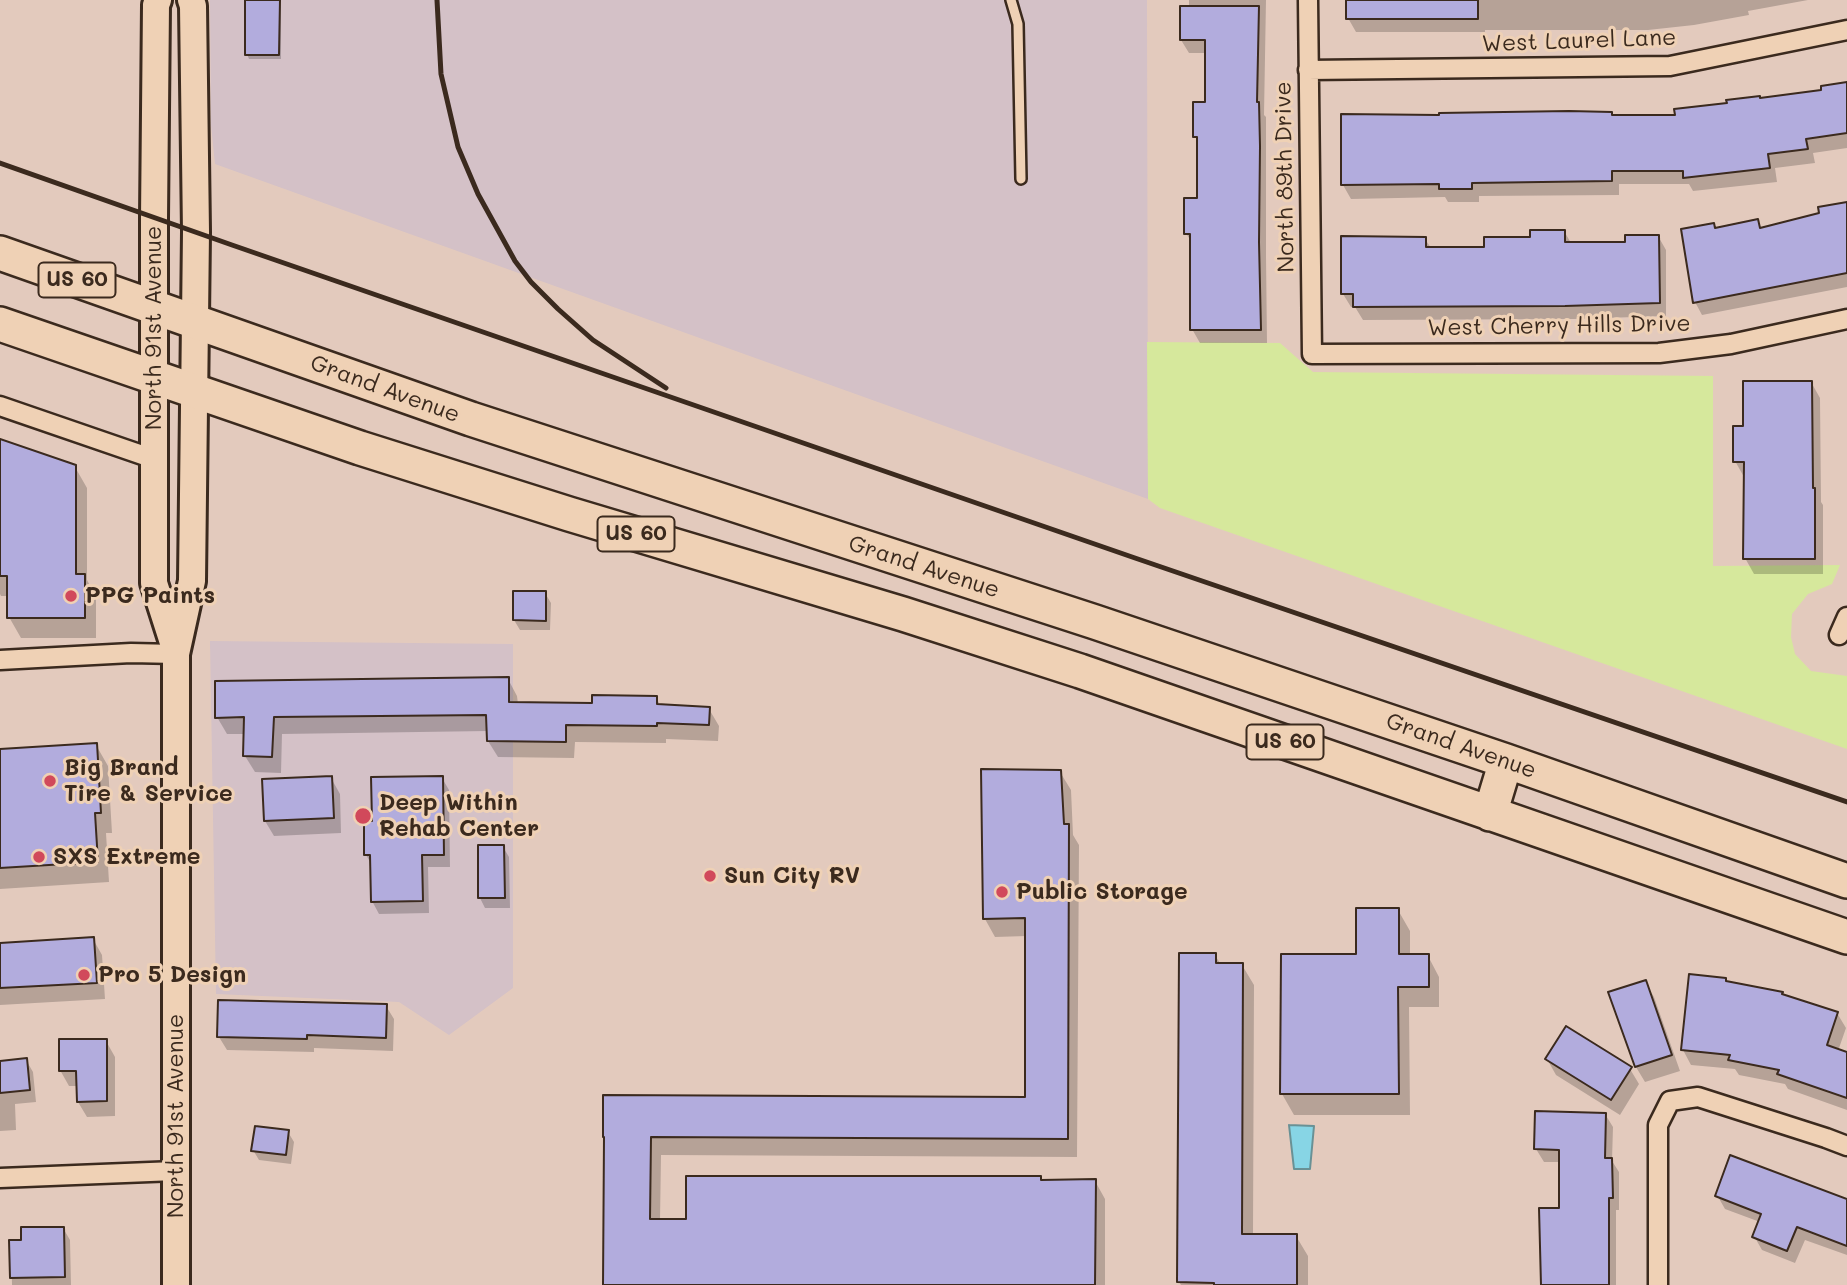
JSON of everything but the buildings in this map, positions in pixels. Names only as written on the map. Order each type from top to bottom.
[{"type":"highway","name":"Grand Avenue","points":[[0,253],[484,424],[1095,622],[1506,761],[1847,881]]},
{"type":"highway","name":"US 60","points":[[0,324],[399,460],[1080,671],[1847,937]]},
{"type":"highway","points":[[1080,671],[1095,622]]},
{"type":"highway","points":[[1490,814],[1506,761]]},
{"type":"main road","name":"North 91st Avenue","points":[[158,0],[154,583],[176,654]]},
{"type":"main road","name":"North 91st Avenue","points":[[176,1285],[176,654],[192,580],[196,232],[191,0]]},
{"type":"street","name":"North 89th Drive","points":[[1308,0],[1312,354]]},
{"type":"street","name":"West Laurel Lane","points":[[1308,70],[1670,66],[1847,30]]},
{"type":"street","name":"West Cherry Hills Drive","points":[[1312,354],[1658,353],[1731,344],[1847,319]]},
{"type":"street","points":[[0,406],[154,459]]},
{"type":"street","points":[[1839,635],[1847,617]]},
{"type":"street","points":[[0,660],[131,653],[176,654]]},
{"type":"street","points":[[1658,1285],[1658,1125],[1670,1101],[1698,1097],[1847,1146]]},
{"type":"street","points":[[0,1178],[175,1171]]},
{"type":"lane","points":[[1012,0],[1018,24],[1021,179]]},
{"type":"shaded area","points":[[210,0],[1147,0],[1148,499],[215,164],[211,125]]},
{"type":"shaded area","name":"Deep Within Rehab Center","points":[[210,641],[513,644],[513,988],[449,1035],[399,1002],[216,994]]},
{"type":"green space","points":[[1147,342],[1280,343],[1313,372],[1713,376],[1713,566],[1840,565],[1832,584],[1808,594],[1792,614],[1791,637],[1795,654],[1811,671],[1847,676],[1847,749],[1160,508],[1148,499]]},
{"type":"water","points":[[1289,1125],[1314,1126],[1310,1169],[1294,1169]]},
{"type":"railway","points":[[437,0],[441,74],[458,147],[478,194],[515,261],[531,282],[593,340],[666,388]]},
{"type":"railway","points":[[0,163],[1135,558],[1847,802]]},
{"type":"place","name":"PPG Paints","points":[[71,596]]},
{"type":"place","name":"Big Brand Tire & Service","points":[[50,781]]},
{"type":"place","name":"Deep Within Rehab Center","points":[[363,816]]},
{"type":"place","name":"SXS Extreme","points":[[39,857]]},
{"type":"place","name":"Sun City RV","points":[[710,876]]},
{"type":"place","name":"Public Storage","points":[[1002,892]]},
{"type":"place","name":"Pro 5 Design","points":[[84,975]]}]
